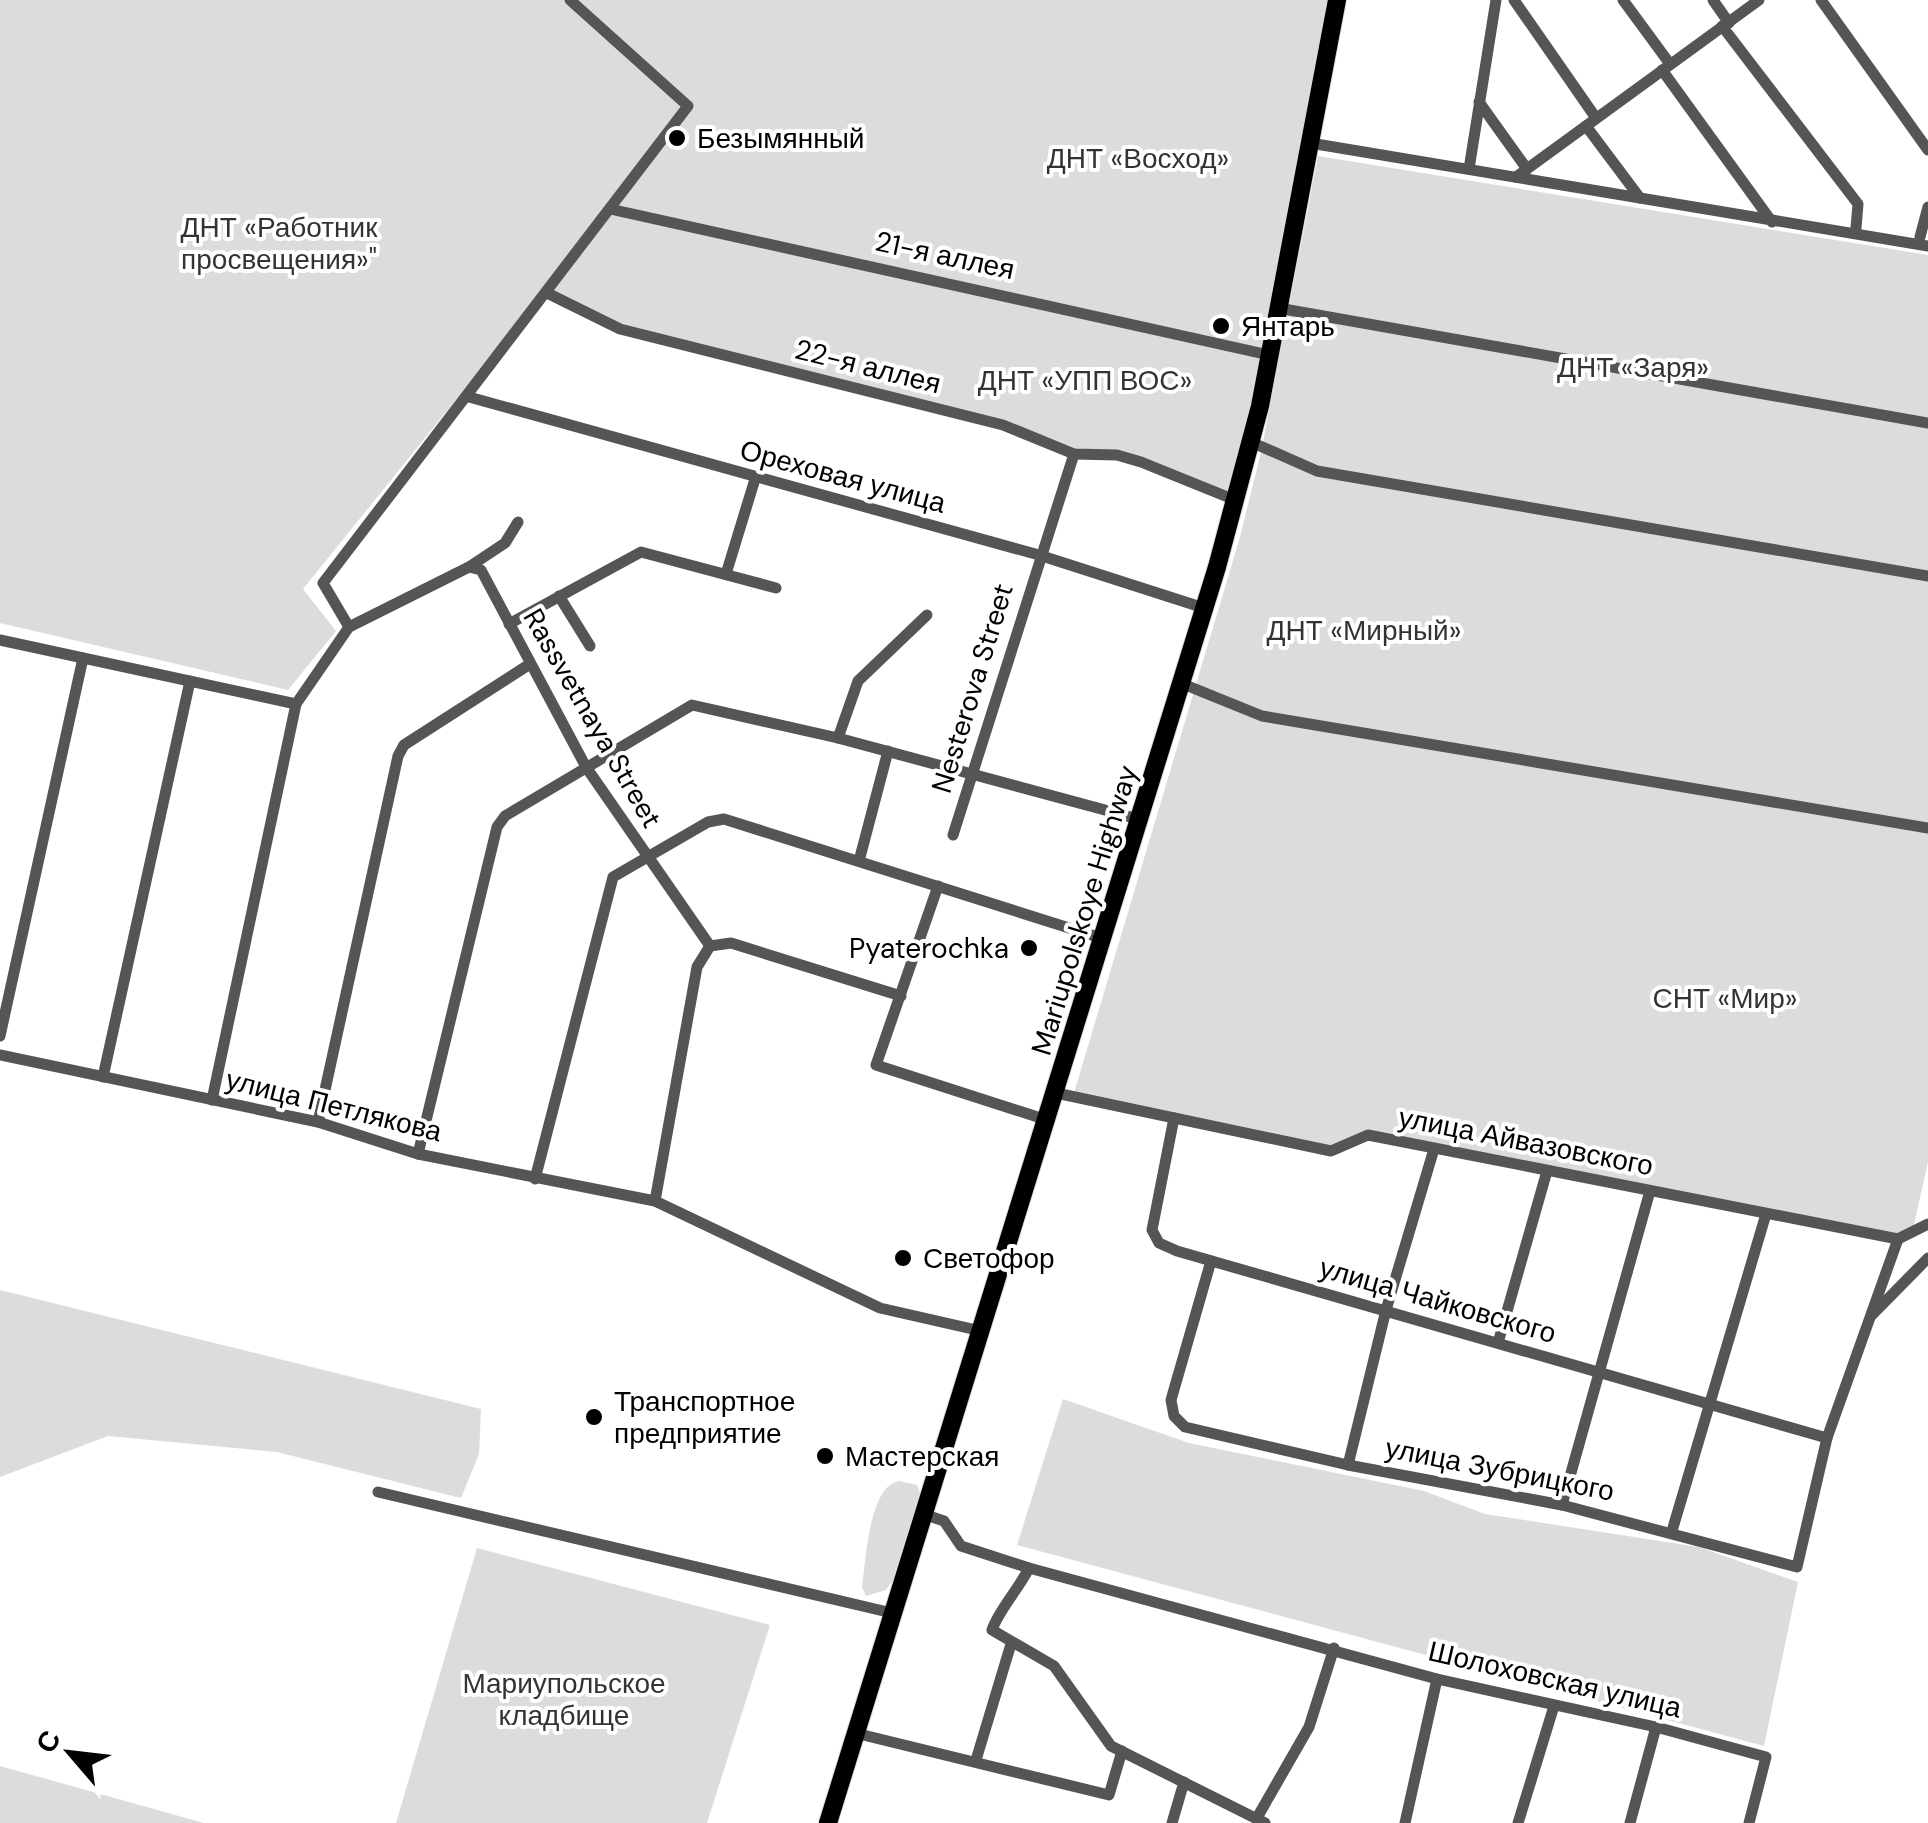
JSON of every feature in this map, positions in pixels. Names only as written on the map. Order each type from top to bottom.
[{"type":"main road","name":"Mariupolskoye Highway","points":[[828,1823],[1142,820],[1235,500],[1270,354],[1337,0]]},
{"type":"street","points":[[349,627],[323,584],[688,106],[570,0]]},
{"type":"street","points":[[1469,169],[1496,0]]},
{"type":"street","points":[[1514,0],[1641,199]]},
{"type":"street","points":[[1624,0],[1772,222]]},
{"type":"street","points":[[1712,0],[1725,24],[1858,204],[1856,228]]},
{"type":"street","points":[[1516,177],[1759,0]]},
{"type":"street","points":[[1821,0],[1928,150]]},
{"type":"street","points":[[1480,102],[1527,169]]},
{"type":"street","points":[[1310,144],[1772,222],[1924,242],[1928,207]]},
{"type":"street","name":"21-я аллея","points":[[610,208],[1270,354]]},
{"type":"street","name":"22-я аллея","points":[[547,292],[620,329],[1003,426],[1074,454],[1117,455],[1235,500]]},
{"type":"street","points":[[1278,308],[1928,423]]},
{"type":"street","name":"Ореховая улица","points":[[468,397],[1039,556],[1204,608]]},
{"type":"street","points":[[1251,442],[1317,471],[1928,576]]},
{"type":"street","name":"Nesterova Street","points":[[954,835],[1074,454]]},
{"type":"street","points":[[726,574],[756,479]]},
{"type":"street","points":[[212,1100],[296,704],[349,627],[468,566],[505,543],[518,522]]},
{"type":"street","points":[[508,624],[641,552],[776,588]]},
{"type":"street","name":"Rassvetnaya Street","points":[[468,566],[481,570],[586,767],[644,856],[710,946]]},
{"type":"street","points":[[558,596],[590,646]]},
{"type":"street","points":[[838,738],[858,680],[927,615]]},
{"type":"street","points":[[0,640],[296,704]]},
{"type":"street","points":[[0,1036],[84,658]]},
{"type":"street","points":[[318,1122],[398,756],[404,745],[530,664]]},
{"type":"street","points":[[102,1077],[190,681]]},
{"type":"street","points":[[1183,684],[1262,716],[1928,828]]},
{"type":"street","points":[[418,1154],[497,827],[505,816],[692,704],[838,738],[1142,820]]},
{"type":"street","points":[[859,860],[888,751]]},
{"type":"street","points":[[535,1179],[605,921],[606,893],[613,877],[708,822],[724,819],[1104,939]]},
{"type":"street","points":[[938,886],[876,1065],[1047,1120]]},
{"type":"street","points":[[655,1202],[696,966],[710,946],[731,943],[901,996]]},
{"type":"street","name":"улица Петлякова","points":[[0,1055],[318,1122],[418,1154],[655,1202],[880,1308],[981,1331]]},
{"type":"street","name":"улица Айвазовского","points":[[1056,1093],[1331,1151],[1368,1136],[1898,1239]]},
{"type":"street","name":"улица Чайковского","points":[[1174,1118],[1152,1230],[1160,1243],[1827,1438]]},
{"type":"street","points":[[1348,1465],[1386,1310],[1434,1148]]},
{"type":"street","points":[[1498,1343],[1547,1171]]},
{"type":"street","points":[[1562,1505],[1650,1191]]},
{"type":"street","points":[[1672,1530],[1766,1214]]},
{"type":"street","points":[[1827,1438],[1898,1239],[1928,1224]]},
{"type":"street","points":[[1869,1318],[1928,1258]]},
{"type":"street","name":"улица Зубрицкого","points":[[1211,1261],[1171,1400],[1174,1416],[1192,1430],[1348,1465],[1562,1505],[1672,1530],[1796,1566],[1827,1438]]},
{"type":"street","points":[[378,1492],[892,1612]]},
{"type":"street","name":"Шолоховская улица","points":[[923,1514],[944,1521],[961,1546],[1029,1568],[1438,1679],[1656,1727],[1766,1757],[1749,1823]]},
{"type":"street","points":[[1029,1568],[1010,1605],[997,1614],[992,1630],[1054,1666],[1111,1746],[1262,1819],[1310,1726],[1334,1648]]},
{"type":"street","points":[[976,1760],[1011,1644]]},
{"type":"street","points":[[1405,1823],[1438,1679]]},
{"type":"street","points":[[1518,1823],[1554,1706]]},
{"type":"street","points":[[1630,1823],[1656,1727]]},
{"type":"street","points":[[855,1733],[1110,1795],[1122,1751]]},
{"type":"street","points":[[1172,1823],[1184,1782]]},
{"type":"green space","points":[[0,0],[1328,0],[1264,347],[1228,498],[1141,462],[1075,449],[1003,425],[620,329],[542,293],[303,589],[336,631],[288,690],[0,623]]},
{"type":"green space","points":[[1318,156],[1928,255],[1928,1162],[1911,1237],[1367,1134],[1331,1150],[1074,1093],[1240,537],[1261,452]]},
{"type":"green space","points":[[0,1290],[481,1409],[479,1454],[461,1498],[277,1452],[108,1436],[0,1477]]},
{"type":"green space","points":[[1063,1399],[1189,1443],[1424,1491],[1485,1514],[1699,1547],[1798,1582],[1764,1746],[1017,1545]]},
{"type":"green space","points":[[899,1481],[917,1485],[920,1493],[893,1580],[886,1590],[866,1596],[862,1587],[875,1510],[889,1486]]},
{"type":"green space","name":"Мариупольское кладбище","points":[[477,1548],[770,1625],[707,1823],[396,1823]]},
{"type":"green space","points":[[0,1766],[204,1823],[0,1823]]},
{"type":"place","name":"Безымянный","points":[[677,138]]},
{"type":"place","name":"Янтарь","points":[[1221,326]]},
{"type":"place","name":"Pyaterochka","points":[[1029,948]]},
{"type":"place","name":"Светофор","points":[[903,1258]]},
{"type":"place","name":"Транспортное предприятие","points":[[594,1417]]},
{"type":"place","name":"Мастерская","points":[[825,1456]]},
{"type":"park label","name":"ДНТ «Восход»","points":[[1138,158]]},
{"type":"park label","name":"ДНТ «Работник просвещения»\"","points":[[279,243]]},
{"type":"park label","name":"ДНТ «Заря»","points":[[1633,367]]},
{"type":"park label","name":"ДНТ «УПП ВОС»","points":[[1085,380]]},
{"type":"park label","name":"ДНТ «Мирный»","points":[[1364,630]]},
{"type":"park label","name":"СНТ «Мир»","points":[[1725,998]]}]
